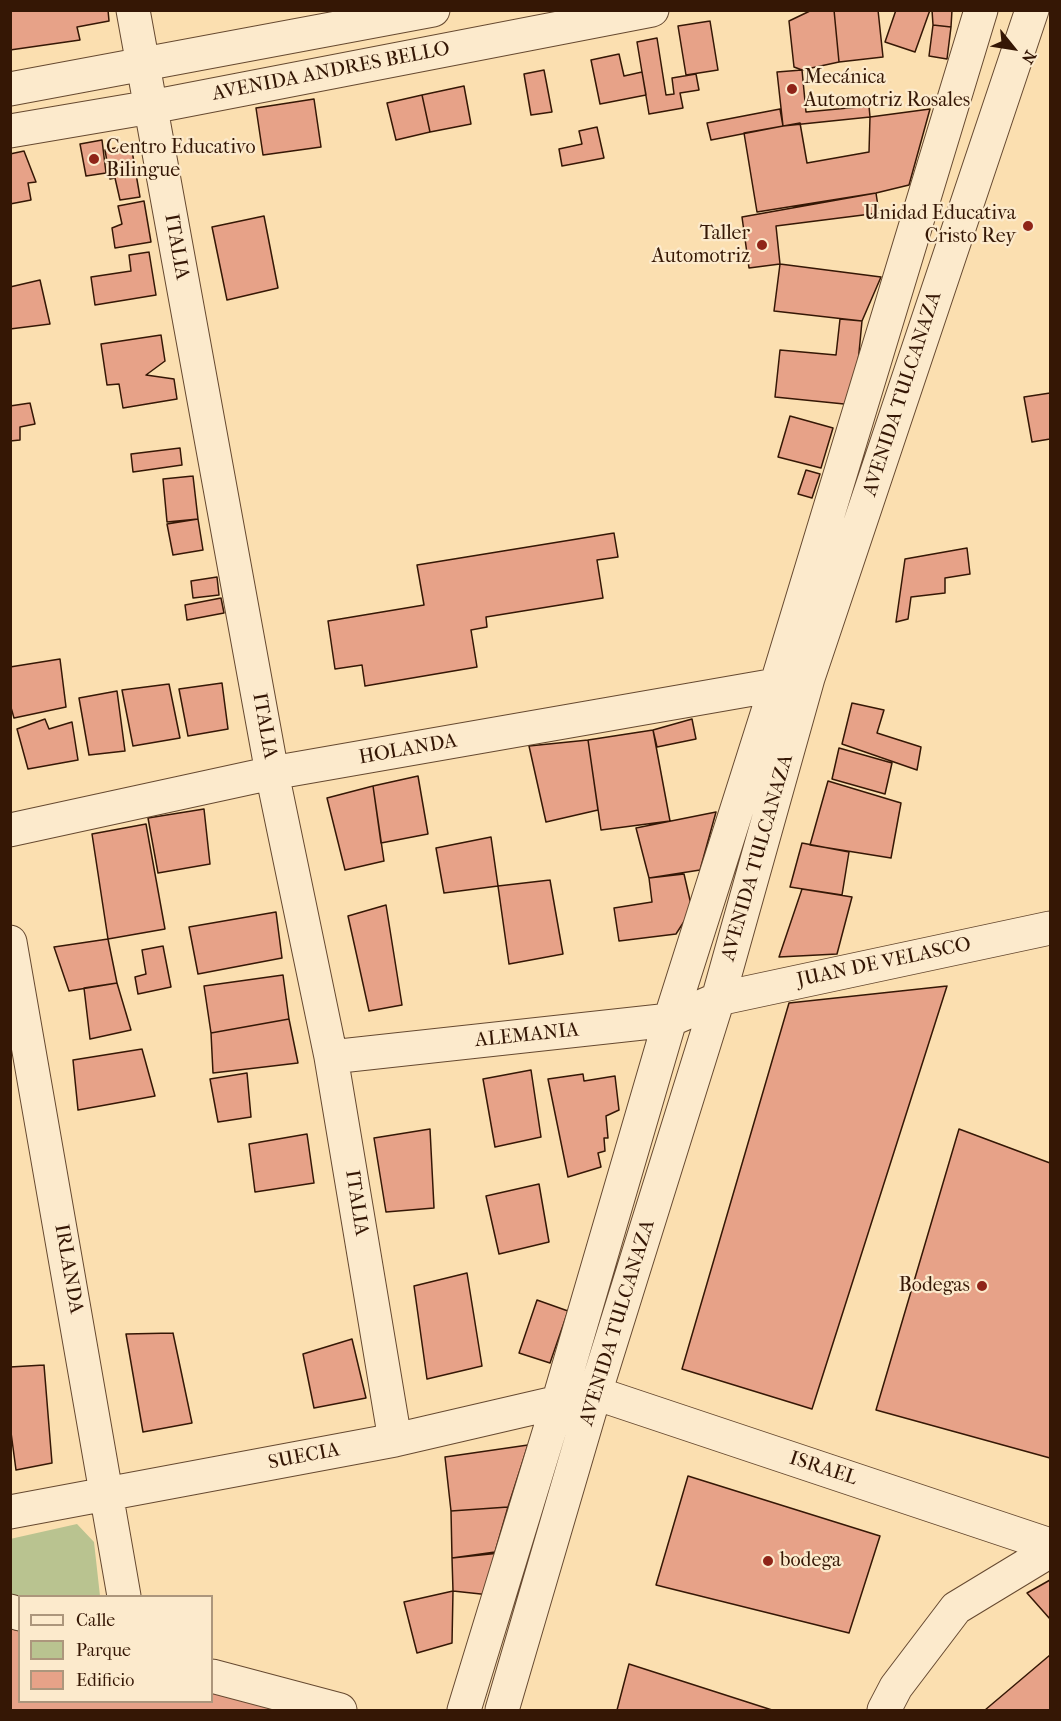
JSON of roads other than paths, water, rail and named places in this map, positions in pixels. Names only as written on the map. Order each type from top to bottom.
[{"type":"street","name":"ITALIA","points":[[133,10],[272,773],[332,1057],[395,1440]]},
{"type":"street","name":"AVENIDA ANDRES BELLO","points":[[10,89],[433,10]]},
{"type":"street","name":"AVENIDA ANDRES BELLO","points":[[10,131],[151,107],[652,10]]},
{"type":"street","name":"AVENIDA TULCANAZA","points":[[464,1710],[558,1403],[670,1020],[776,686],[981,10]]},
{"type":"street","name":"AVENIDA TULCANAZA","points":[[502,1710],[595,1393],[718,999],[808,678],[1032,10]]},
{"type":"street","name":"HOLANDA","points":[[10,830],[272,773],[776,686],[808,678]]},
{"type":"street","name":"JUAN DE VELASCO","points":[[718,999],[1050,928]]},
{"type":"street","name":"IRLANDA","points":[[10,942],[15,999],[124,1595]]},
{"type":"street","name":"ALEMANIA","points":[[332,1057],[670,1020],[718,999]]},
{"type":"street","name":"SUECIA","points":[[10,1512],[395,1440],[595,1393]]},
{"type":"street","name":"ISRAEL","points":[[595,1393],[1050,1545]]},
{"type":"street","points":[[884,1710],[896,1687],[956,1608],[1050,1551]]},
{"type":"street","points":[[213,1676],[340,1710]]},
{"type":"place","name":"Mecánica Automotriz Rosales","points":[[792,89]]},
{"type":"place","name":"Centro Educativo Bilingue","points":[[94,159]]},
{"type":"place","name":"Unidad Educativa Cristo Rey","points":[[1028,226]]},
{"type":"place","name":"Taller Automotriz","points":[[762,245]]},
{"type":"place","name":"Bodegas","points":[[982,1286]]},
{"type":"place","name":"bodega","points":[[768,1561]]}]
